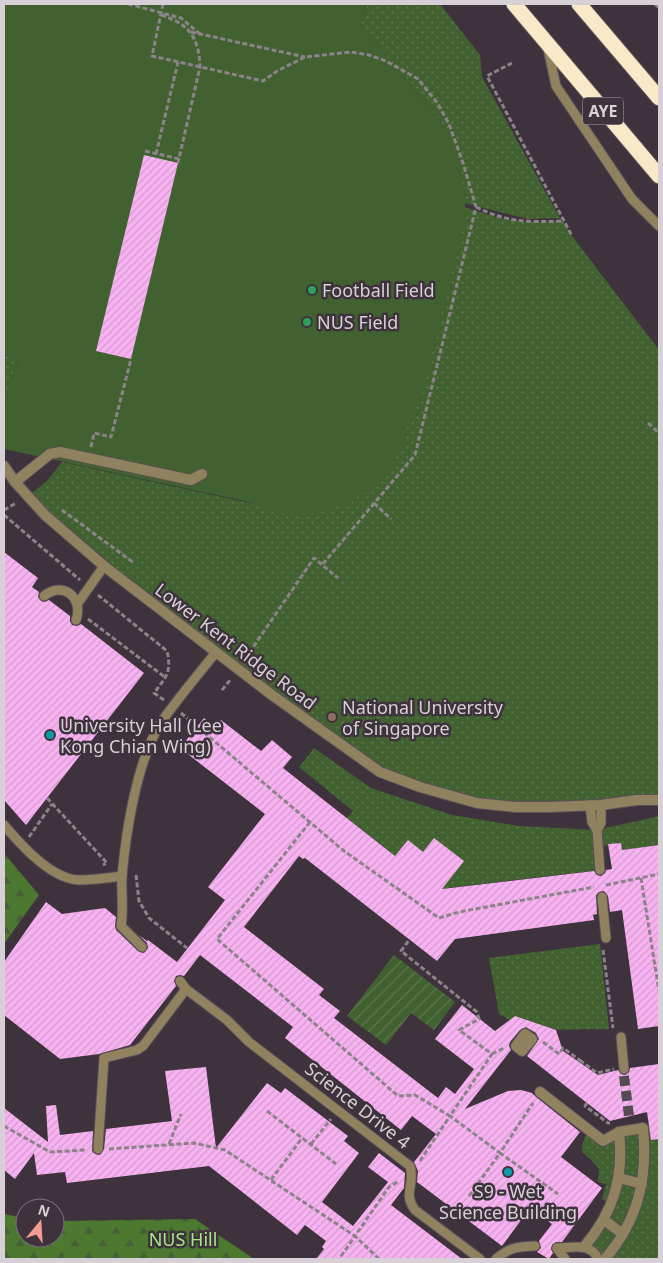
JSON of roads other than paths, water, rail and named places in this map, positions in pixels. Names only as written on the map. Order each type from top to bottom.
[{"type":"highway","name":"AYE","points":[[514,4],[659,176]]},
{"type":"highway","points":[[579,4],[659,98]]},
{"type":"street","points":[[15,482],[50,454],[60,452],[191,480],[202,474]]},
{"type":"street","name":"Lower Kent Ridge Road","points":[[4,466],[15,482],[45,516],[104,566],[272,695],[380,772],[420,787],[477,803],[515,807],[595,805],[637,800],[659,800]]},
{"type":"street","points":[[540,1092],[603,1142],[619,1132],[643,1128],[645,1151],[642,1184],[637,1204],[623,1234],[605,1259]]},
{"type":"street","points":[[588,1248],[604,1220],[616,1190],[621,1151],[619,1132]]},
{"type":"street","points":[[619,1178],[642,1184]]},
{"type":"street","points":[[604,1220],[623,1234]]},
{"type":"lane","points":[[548,46],[556,86],[632,199],[659,226]]},
{"type":"lane","points":[[44,596],[50,591],[59,589],[74,597],[77,612],[89,587],[104,566]]},
{"type":"lane","points":[[142,947],[121,926],[123,911],[122,876],[134,794],[148,750],[161,723],[216,652]]},
{"type":"lane","points":[[595,805],[601,823],[597,830],[600,870]]},
{"type":"lane","points":[[4,825],[18,842],[60,875],[78,880],[122,876]]},
{"type":"lane","points":[[602,897],[606,938]]},
{"type":"lane","name":"Science Drive 4","points":[[180,981],[186,989],[227,1020],[249,1042],[410,1166],[413,1174],[408,1194],[409,1203],[415,1210],[480,1259]]},
{"type":"lane","points":[[98,1149],[104,1058],[137,1050],[143,1046],[186,989]]},
{"type":"lane","points":[[617,1035],[619,1069]]},
{"type":"lane","points":[[496,1259],[506,1250],[535,1246]]},
{"type":"lane","points":[[565,1259],[557,1248],[588,1248],[598,1259]]},
{"type":"tunnel","points":[[624,1076],[629,1116]]},
{"type":"place","name":"Football Field","points":[[312,290]]},
{"type":"place","name":"NUS Field","points":[[307,322]]},
{"type":"place","name":"National University of Singapore","points":[[332,717]]},
{"type":"place","name":"University Hall (Lee Kong Chian Wing)","points":[[50,735]]},
{"type":"place","name":"S9 - Wet Science Building","points":[[508,1172]]},
{"type":"park label","name":"NUS Hill","points":[[183,1239]]}]
